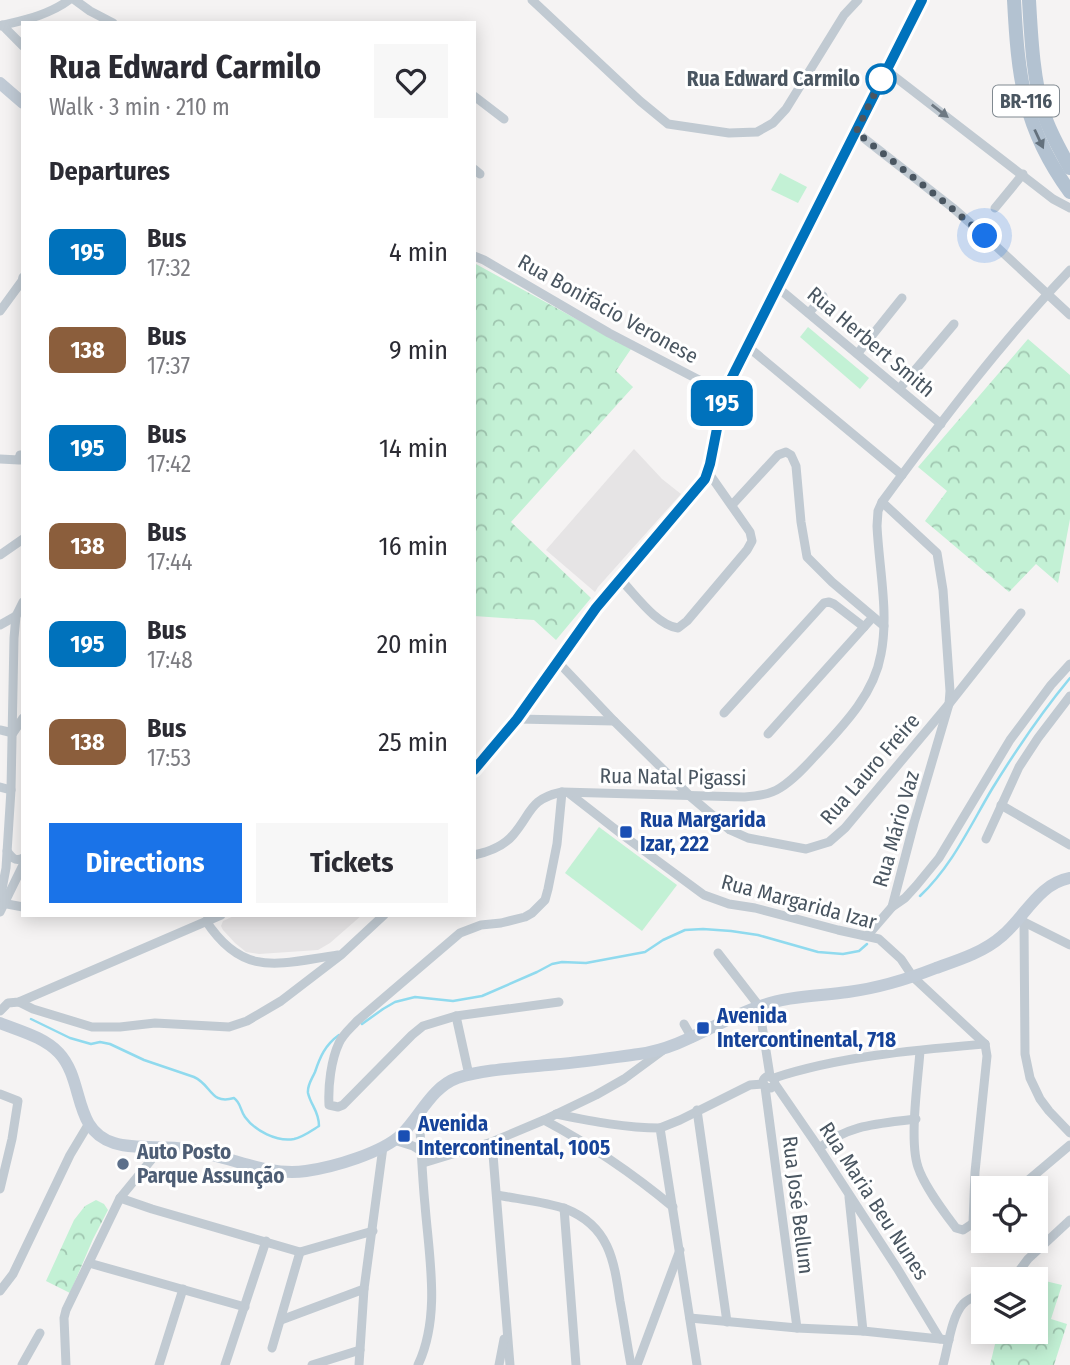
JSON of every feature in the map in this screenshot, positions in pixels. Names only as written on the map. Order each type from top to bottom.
[{"type":"main road","name":"BR-116","points":[[1014,0],[1020,78],[1034,128],[1059,177],[1070,192]]},
{"type":"main road","name":"BR-116","points":[[1029,0],[1040,100],[1050,131],[1070,168]]},
{"type":"main road","points":[[1017,50],[1020,46],[1027,45],[1030,66],[1037,85]]},
{"type":"street","points":[[1,26],[44,15],[69,0]]},
{"type":"street","points":[[75,0],[109,21]]},
{"type":"street","points":[[532,0],[668,124],[729,133],[757,132],[773,123],[786,109],[844,15],[858,0]]},
{"type":"street","points":[[476,768],[517,719],[596,608],[705,479],[724,393],[922,0]]},
{"type":"street","points":[[1,26],[21,44]]},
{"type":"street","points":[[886,70],[1053,199],[1070,208]]},
{"type":"street","points":[[0,83],[21,101]]},
{"type":"street","points":[[476,98],[504,119]]},
{"type":"street","points":[[856,132],[961,215],[1070,316]]},
{"type":"street","points":[[995,208],[1023,174]]},
{"type":"street","name":"Rua Bonifácio Veronese","points":[[476,257],[609,333],[724,393]]},
{"type":"street","points":[[882,502],[1016,329],[1070,270]]},
{"type":"street","points":[[0,311],[21,282]]},
{"type":"street","name":"Rua Herbert Smith","points":[[777,287],[941,424]]},
{"type":"street","points":[[810,313],[823,296]]},
{"type":"street","points":[[858,353],[902,298]]},
{"type":"street","points":[[900,388],[954,324]]},
{"type":"street","points":[[747,346],[902,475]]},
{"type":"street","points":[[732,505],[778,455],[786,452],[791,455],[796,466],[807,557],[884,626]]},
{"type":"street","points":[[0,459],[19,460],[21,455]]},
{"type":"street","points":[[620,579],[658,619],[678,628],[750,545],[751,532],[708,472]]},
{"type":"street","name":"Rua Mário Vaz","points":[[882,502],[937,553],[943,590],[949,704],[892,907]]},
{"type":"street","name":"Rua Natal Pigassi","points":[[476,854],[503,845],[514,835],[526,814],[537,802],[549,795],[565,792],[744,797],[780,788],[799,773],[844,724],[878,668],[884,626],[877,526],[882,502]]},
{"type":"street","points":[[0,555],[21,540]]},
{"type":"street","points":[[724,713],[824,603],[834,604],[864,627]]},
{"type":"street","points":[[1,905],[11,790],[16,616],[21,607]]},
{"type":"street","name":"Rua Lauro Freire","points":[[558,662],[614,722],[691,797],[722,823],[738,835],[806,849],[829,842],[845,828],[1021,613]]},
{"type":"street","points":[[0,625],[16,616]]},
{"type":"street","points":[[768,734],[873,617]]},
{"type":"street","points":[[867,936],[892,907],[905,898],[939,858],[1010,740],[1070,664]]},
{"type":"street","points":[[986,839],[1026,756],[1070,696]]},
{"type":"street","points":[[517,719],[614,722]]},
{"type":"street","points":[[13,733],[21,721]]},
{"type":"street","points":[[0,730],[13,733]]},
{"type":"street","points":[[0,787],[11,790]]},
{"type":"street","points":[[559,1002],[456,1016],[429,1024],[419,1029],[343,1105],[334,1107],[328,1103],[336,1051],[343,1036],[357,1021],[460,933],[481,925],[525,917],[545,900],[565,792]]},
{"type":"street","name":"Rua Margarida Izar","points":[[565,792],[704,895],[729,904],[879,939],[901,959],[913,977],[985,1044]]},
{"type":"street","points":[[1001,805],[1070,845]]},
{"type":"street","points":[[5,846],[15,859],[21,859]]},
{"type":"street","points":[[1,905],[21,869]]},
{"type":"street","points":[[0,1023],[34,1036],[52,1046],[62,1056],[71,1070],[88,1125],[97,1135],[118,1144],[184,1148],[265,1169],[301,1172],[329,1167],[389,1144],[417,1123],[441,1088],[454,1079],[663,1049],[759,1006],[788,999],[863,990],[913,977],[986,948],[1022,920],[1045,889],[1070,878]]},
{"type":"street","points":[[1,905],[21,907]]},
{"type":"street","points":[[0,1011],[8,1003],[19,1002],[216,917]]},
{"type":"street","points":[[19,1002],[33,1009],[93,1027],[155,1023],[229,1027],[247,1021],[281,1001],[341,955],[382,917]]},
{"type":"street","points":[[1022,920],[1070,945]]},
{"type":"street","points":[[1022,920],[1025,1054],[1030,1077],[1040,1099],[1070,1133]]},
{"type":"street","points":[[206,921],[224,944],[242,958],[251,961],[287,962],[341,955]]},
{"type":"street","points":[[718,953],[759,1006]]},
{"type":"street","points":[[0,995],[8,1003]]},
{"type":"street","name":"Rua Maria Beu Nunes","points":[[759,1006],[769,1082],[819,1148],[945,1340]]},
{"type":"street","points":[[456,1016],[469,1075]]},
{"type":"street","points":[[684,1024],[692,1038]]},
{"type":"street","points":[[556,1114],[599,1123],[660,1128],[750,1085],[769,1082],[792,1072],[846,1060],[985,1044],[987,1056],[975,1176]]},
{"type":"street","points":[[423,1163],[492,1142],[544,1120],[624,1079],[663,1049]]},
{"type":"street","points":[[920,1051],[914,1143],[917,1166],[956,1228],[963,1230],[971,1225]]},
{"type":"street","name":"Rua José Bellum","points":[[769,1082],[797,1328]]},
{"type":"street","points":[[0,1094],[18,1101],[0,1189]]},
{"type":"street","points":[[697,1110],[727,1322]]},
{"type":"street","points":[[819,1148],[841,1133],[855,1128],[916,1119]]},
{"type":"street","points":[[544,1120],[617,1163],[673,1207]]},
{"type":"street","points":[[417,1123],[423,1163],[431,1280],[431,1317],[427,1340],[418,1365]]},
{"type":"street","points":[[0,1292],[13,1274],[70,1155],[88,1125]]},
{"type":"street","points":[[660,1128],[697,1365]]},
{"type":"street","points":[[492,1142],[510,1365]]},
{"type":"street","points":[[389,1144],[413,1146],[421,1151]]},
{"type":"street","points":[[359,1365],[364,1289],[389,1144]]},
{"type":"street","points":[[1033,1176],[1070,1145]]},
{"type":"street","points":[[66,1365],[66,1310],[120,1198],[152,1159],[157,1147]]},
{"type":"street","points":[[497,1195],[564,1208],[584,1218],[600,1234],[615,1266],[631,1365]]},
{"type":"street","points":[[849,1196],[863,1331]]},
{"type":"street","points":[[120,1198],[300,1252],[373,1231]]},
{"type":"street","points":[[564,1208],[576,1365]]},
{"type":"street","points":[[1021,1267],[1070,1220]]},
{"type":"street","points":[[225,1365],[266,1241]]},
{"type":"street","points":[[637,1365],[680,1248]]},
{"type":"street","points":[[272,1348],[300,1252]]},
{"type":"street","points":[[89,1263],[245,1307]]},
{"type":"street","points":[[159,1365],[183,1289]]},
{"type":"street","points":[[281,1320],[364,1289]]},
{"type":"street","points":[[943,1365],[945,1340],[961,1305],[971,1299]]},
{"type":"street","points":[[690,1318],[945,1340]]},
{"type":"street","points":[[499,1365],[507,1327]]},
{"type":"street","points":[[22,1365],[40,1334]]},
{"type":"street","points":[[312,1365],[360,1350]]},
{"type":"shaded area","points":[[634,449],[662,479],[681,494],[595,592],[546,550]]},
{"type":"shaded area","points":[[232,917],[360,917],[318,950],[259,954],[246,952],[235,943],[223,930],[223,921]]},
{"type":"green space","points":[[780,173],[807,187],[798,203],[771,190]]},
{"type":"green space","points":[[476,264],[631,349],[616,371],[633,387],[511,522],[591,598],[556,640],[534,620],[476,616]]},
{"type":"green space","points":[[808,327],[869,378],[860,389],[800,337]]},
{"type":"green space","points":[[1028,339],[1070,375],[1070,519],[1058,583],[1036,564],[1009,592],[925,521],[947,491],[918,467]]},
{"type":"green space","points":[[599,827],[677,885],[642,931],[565,873]]},
{"type":"green space","points":[[96,1200],[108,1210],[70,1293],[46,1281],[74,1220],[85,1206]]},
{"type":"green space","points":[[1048,1282],[1062,1285],[1051,1319],[1067,1324],[1054,1365],[990,1365],[995,1344],[1048,1344]]},
{"type":"waterway","points":[[920,896],[951,859],[1010,760],[1070,678]]},
{"type":"waterway","points":[[362,1024],[395,1002],[415,997],[453,1001],[482,996],[552,964],[586,963],[645,952],[685,930],[703,929],[758,935],[818,952],[843,954],[859,951],[867,944]]},
{"type":"waterway","points":[[31,1019],[70,1038],[91,1044],[110,1044],[144,1060],[194,1077],[216,1097],[234,1098],[245,1117],[260,1131],[287,1139],[301,1137],[319,1126],[308,1087],[324,1052],[339,1035]]},
{"type":"bus line","name":"195","points":[[476,768],[517,719],[611,589],[705,479],[724,393],[922,0]]},
{"type":"place","name":"Rua Edward Carmilo","points":[[881,79]]},
{"type":"place","name":"Rua Margarida Izar, 222","points":[[626,832]]},
{"type":"place","name":"Avenida Intercontinental, 718","points":[[703,1028]]},
{"type":"place","name":"Avenida Intercontinental, 1005","points":[[404,1136]]},
{"type":"place","name":"Auto Posto Parque Assunção","points":[[123,1164]]},
{"type":"route","points":[[881,79],[883,76],[856,132],[985,236]]}]
